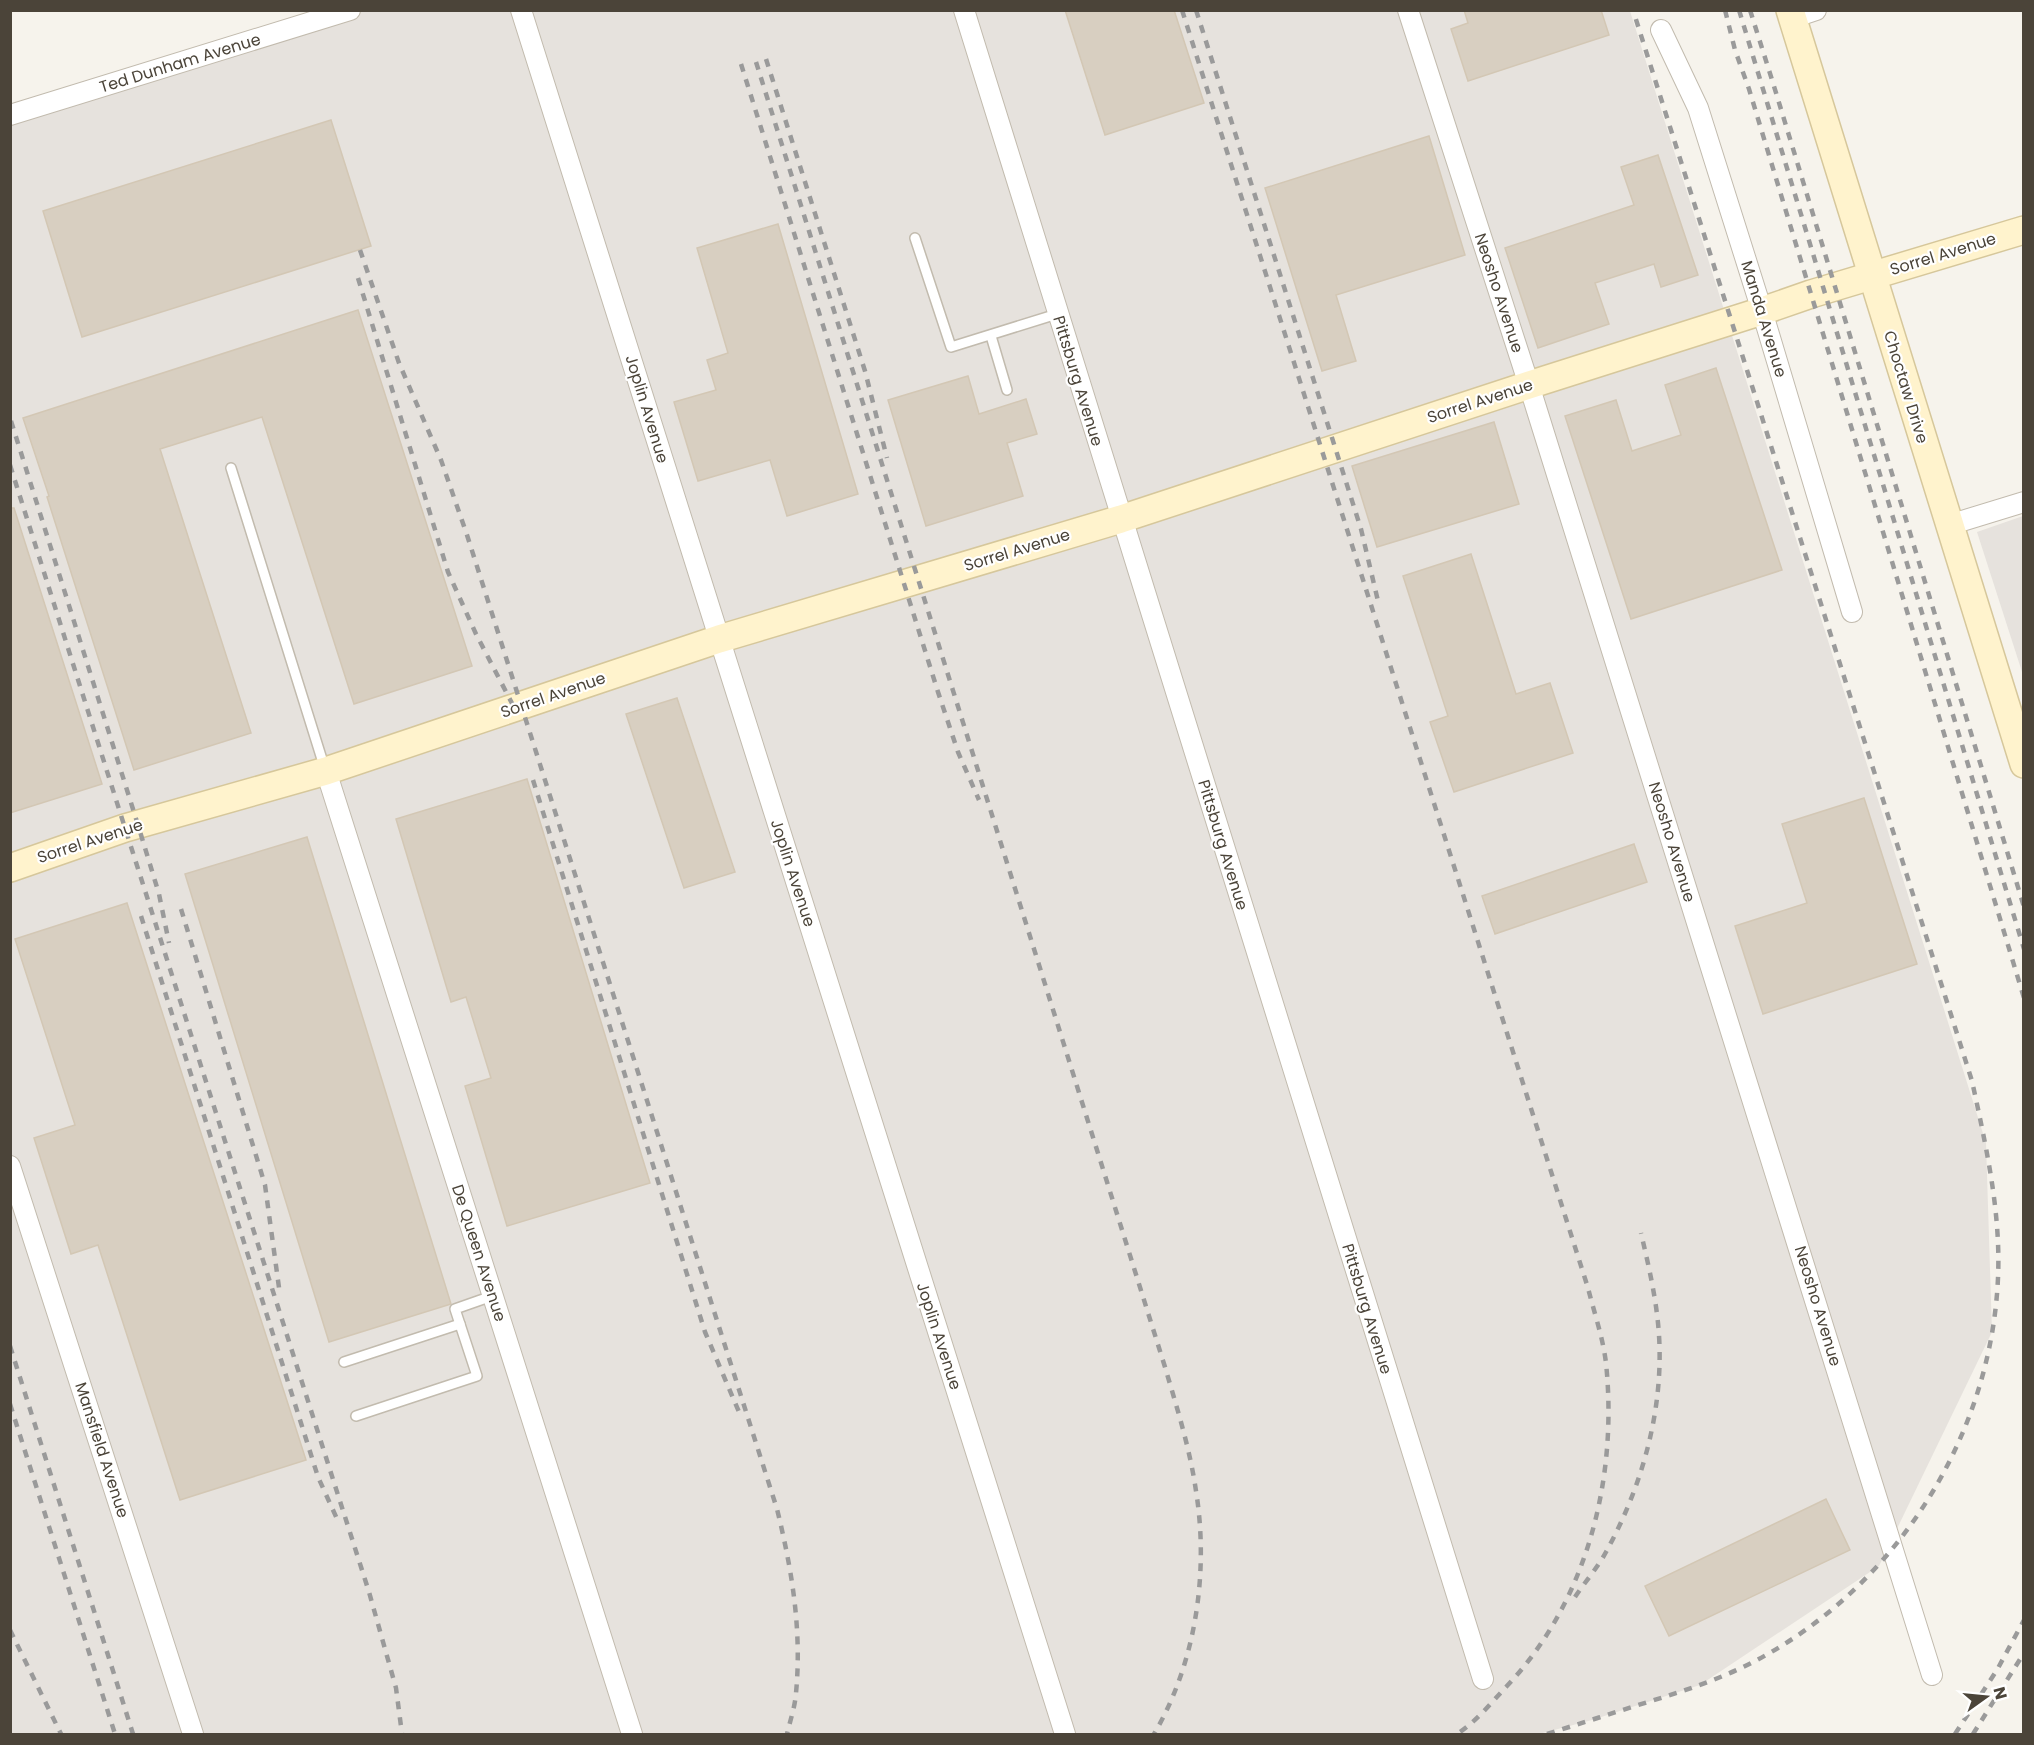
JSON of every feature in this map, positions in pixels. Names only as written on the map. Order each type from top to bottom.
[{"type":"street","name":"Ted Dunham Avenue","points":[[10,115],[350,10]]},
{"type":"street","name":"Joplin Avenue","points":[[521,10],[1065,1734]]},
{"type":"street","name":"Pittsburg Avenue","points":[[964,10],[1483,1679]]},
{"type":"street","name":"Neosho Avenue","points":[[1408,10],[1529,385],[1932,1675]]},
{"type":"street","name":"Choctaw Drive","points":[[1799,13],[1871,275],[2024,764]]},
{"type":"street","name":"Manda Avenue","points":[[1661,30],[1698,108],[1762,311],[1852,612]]},
{"type":"street","name":"Sorrel Avenue","points":[[10,868],[124,828],[326,771],[719,639],[1121,519],[1871,275],[2024,230]]},
{"type":"street","points":[[1949,525],[2024,502]]},
{"type":"street","name":"De Queen Avenue","points":[[326,771],[632,1734]]},
{"type":"street","name":"Mansfield Avenue","points":[[10,1166],[193,1734]]},
{"type":"lane","points":[[915,238],[951,347],[1057,314]]},
{"type":"lane","points":[[991,336],[1007,390]]},
{"type":"lane","points":[[231,468],[326,771]]},
{"type":"lane","points":[[356,1416],[477,1376],[455,1309],[492,1296]]},
{"type":"lane","points":[[344,1362],[460,1324]]},
{"type":"shaded area","points":[[350,11],[1630,11],[1986,1143],[1992,1332],[1879,1566],[1700,1685],[1592,1720],[1539,1734],[11,1734],[11,115]]},
{"type":"shaded area","points":[[2024,516],[2023,675],[1977,532]]},
{"type":"building","points":[[1065,10],[1174,10],[1204,103],[1105,135]]},
{"type":"building","points":[[1464,10],[1601,10],[1609,35],[1468,81],[1451,29],[1468,23]]},
{"type":"building","points":[[331,120],[371,246],[82,337],[43,211]]},
{"type":"building","points":[[1429,136],[1465,255],[1336,295],[1356,361],[1322,371],[1265,188]]},
{"type":"building","points":[[1658,155],[1698,275],[1661,287],[1654,264],[1595,283],[1609,324],[1538,348],[1505,248],[1634,205],[1621,167]]},
{"type":"building","points":[[778,224],[858,494],[787,516],[770,460],[698,481],[674,402],[716,390],[707,360],[728,353],[697,248]]},
{"type":"building","points":[[358,310],[472,666],[354,704],[262,417],[160,449],[251,733],[134,770],[23,418]]},
{"type":"building","points":[[1716,368],[1782,570],[1631,619],[1565,416],[1616,400],[1632,451],[1681,435],[1665,385]]},
{"type":"building","points":[[968,376],[979,414],[1026,399],[1037,434],[1007,443],[1023,496],[926,526],[888,400]]},
{"type":"building","points":[[1494,422],[1519,504],[1377,547],[1352,466]]},
{"type":"building","points":[[10,508],[14,508],[102,784],[10,813]]},
{"type":"building","points":[[1471,554],[1516,694],[1550,683],[1573,753],[1454,792],[1430,722],[1448,716],[1403,576]]},
{"type":"building","points":[[677,698],[735,872],[684,888],[626,714]]},
{"type":"building","points":[[527,779],[650,1183],[507,1226],[465,1086],[491,1078],[466,997],[451,1002],[396,819]]},
{"type":"building","points":[[1864,798],[1917,964],[1763,1014],[1735,926],[1807,903],[1782,824]]},
{"type":"building","points":[[307,837],[451,1304],[329,1342],[185,874]]},
{"type":"building","points":[[1634,844],[1647,882],[1495,934],[1482,896]]},
{"type":"building","points":[[127,903],[306,1460],[180,1500],[98,1245],[71,1254],[34,1138],[75,1125],[15,939]]},
{"type":"building","points":[[1826,1499],[1850,1550],[1669,1636],[1645,1586]]},
{"type":"railway","points":[[1182,10],[1588,1288],[1605,1354],[1608,1407],[1607,1451],[1601,1494],[1591,1537],[1576,1578],[1557,1617],[1534,1653],[1483,1712],[1457,1734]]},
{"type":"railway","points":[[1196,10],[1361,529],[1378,601]]},
{"type":"railway","points":[[1547,1734],[1691,1688],[1757,1660],[1807,1629],[1852,1591],[1892,1549],[1927,1501],[1955,1449],[1977,1394],[1991,1337],[1998,1278],[1995,1204],[1972,1081],[1633,10]]},
{"type":"railway","points":[[1725,10],[1735,50],[1749,89],[2024,998]]},
{"type":"railway","points":[[1739,10],[2024,949]]},
{"type":"railway","points":[[1750,10],[2024,907]]},
{"type":"railway","points":[[766,59],[865,371],[887,458]]},
{"type":"railway","points":[[756,62],[1165,1367],[1187,1444],[1200,1522],[1201,1553],[1196,1616],[1180,1677],[1154,1734]]},
{"type":"railway","points":[[741,64],[938,692],[958,752],[979,800]]},
{"type":"railway","points":[[360,250],[399,363],[441,460],[467,535],[777,1509],[791,1577],[797,1623],[798,1670],[794,1709],[787,1734]]},
{"type":"railway","points":[[358,278],[448,572],[476,634],[516,711]]},
{"type":"railway","points":[[11,421],[159,894],[169,943]]},
{"type":"railway","points":[[10,465],[369,1592],[396,1688],[402,1734]]},
{"type":"railway","points":[[533,780],[705,1332],[739,1412]]},
{"type":"railway","points":[[181,909],[265,1185],[280,1295]]},
{"type":"railway","points":[[141,916],[318,1477],[338,1521]]},
{"type":"railway","points":[[1575,1597],[1603,1558],[1619,1526],[1641,1470],[1655,1412],[1660,1353],[1658,1323],[1641,1233]]},
{"type":"railway","points":[[10,1346],[133,1734]]},
{"type":"railway","points":[[10,1404],[115,1734]]},
{"type":"railway","points":[[1955,1734],[1997,1670],[2024,1620]]},
{"type":"railway","points":[[10,1630],[61,1734]]},
{"type":"railway","points":[[1973,1734],[2024,1653]]}]
